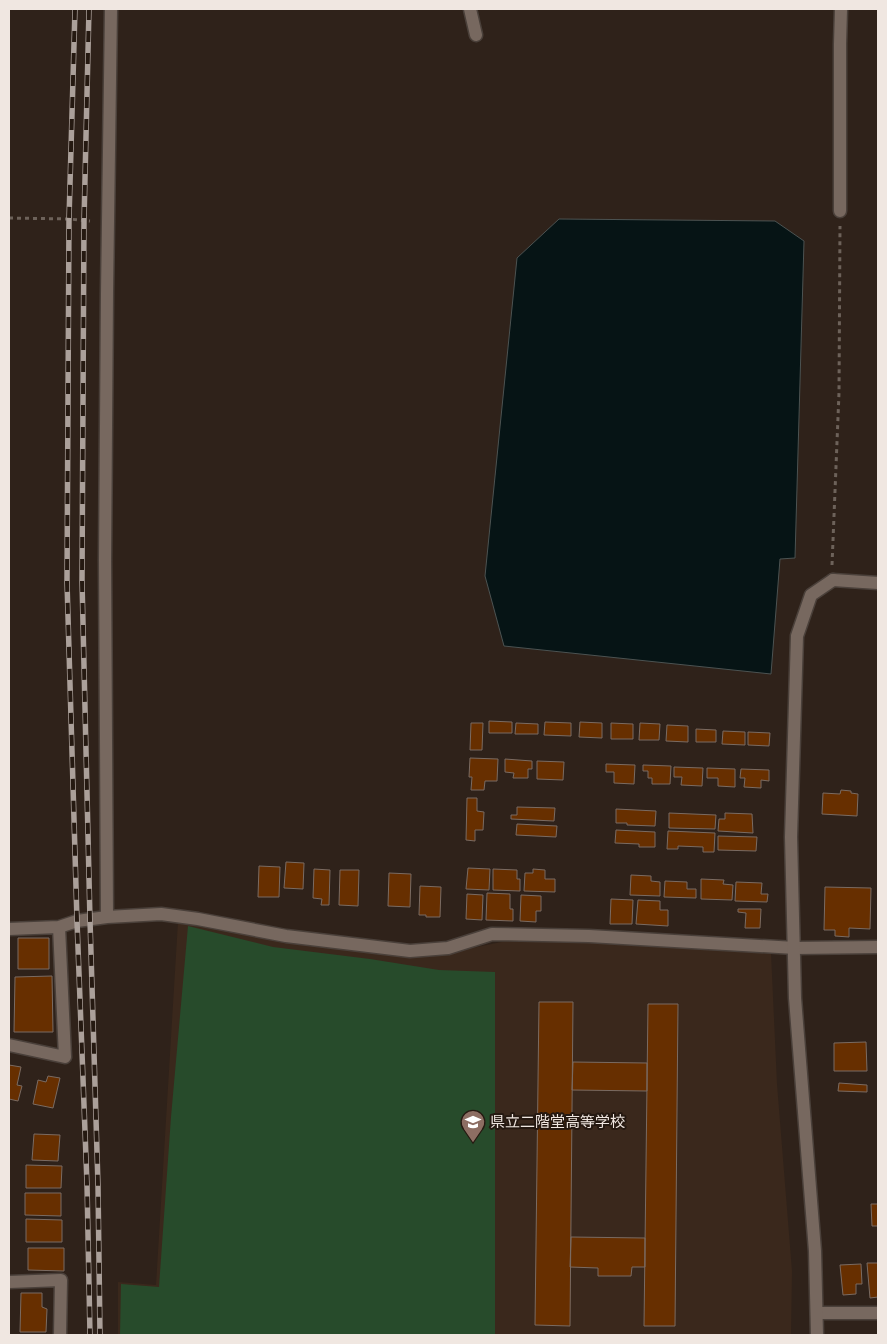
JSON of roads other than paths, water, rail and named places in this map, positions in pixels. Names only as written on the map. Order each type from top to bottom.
[{"type":"street","points":[[107,917],[105,560],[111,9]]},
{"type":"street","points":[[470,9],[476,35]]},
{"type":"street","points":[[840,211],[840,44],[842,9]]},
{"type":"street","points":[[817,1335],[815,1251],[795,998],[791,837],[797,636],[811,595],[833,580],[878,583]]},
{"type":"street","points":[[9,929],[59,927],[77,921],[107,917],[161,914],[286,936],[410,951],[448,948],[492,934],[589,936],[794,948],[878,948]]},
{"type":"street","points":[[9,1045],[65,1057],[59,927]]},
{"type":"street","points":[[9,1282],[61,1280],[60,1335]]},
{"type":"street","points":[[817,1313],[878,1313]]},
{"type":"railway","points":[[75,9],[69,219],[67,582],[87,1184],[90,1335]]},
{"type":"railway","points":[[89,9],[84,221],[82,581],[98,1185],[100,1335]]},
{"type":"place","name":"県立二階堂高等学校","points":[[473,1143]]}]
